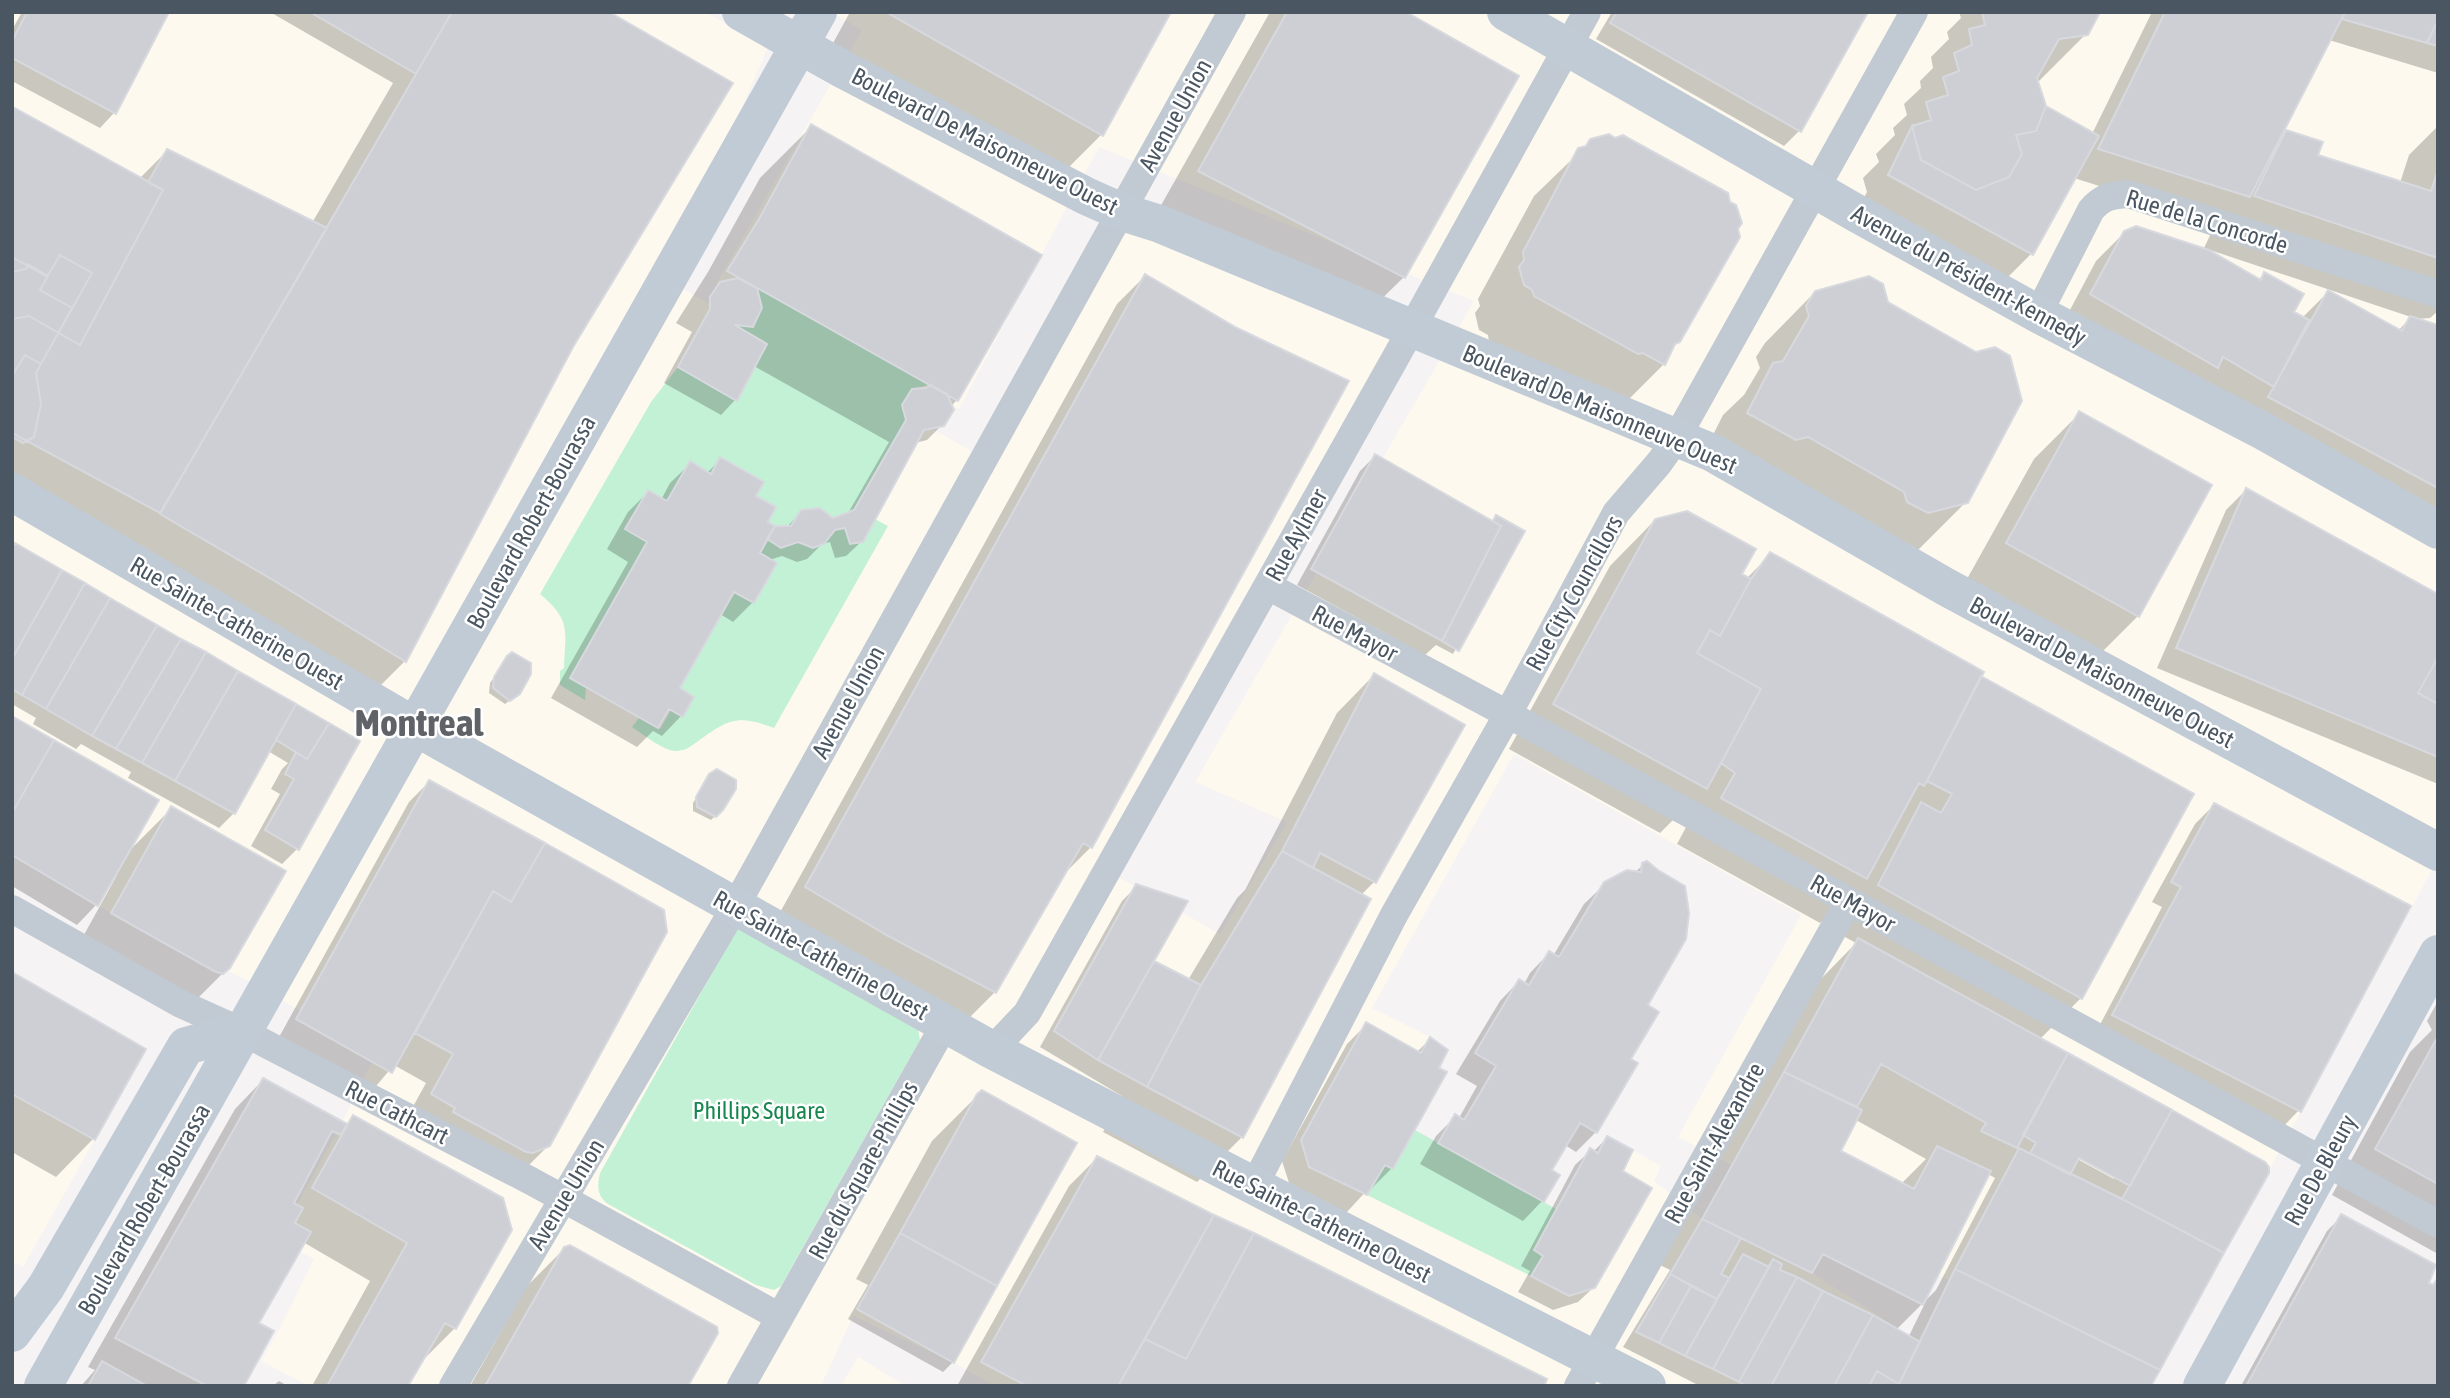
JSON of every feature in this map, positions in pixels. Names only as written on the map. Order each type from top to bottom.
[{"type":"street","name":"Boulevard De Maisonneuve Ouest","points":[[741,12],[1086,196],[1122,212],[1160,224],[1713,453],[1958,594],[2438,852]]},
{"type":"street","name":"Boulevard Robert-Bourassa","points":[[43,1386],[222,1073],[241,1031],[818,12]]},
{"type":"street","name":"Avenue Union","points":[[453,1386],[735,907],[1232,12]]},
{"type":"street","name":"Avenue du Président-Kennedy","points":[[1506,12],[1815,191],[2038,314],[2265,432],[2438,530]]},
{"type":"street","name":"Rue Aylmer","points":[[992,1050],[1027,1013],[1587,12]]},
{"type":"street","name":"Rue City Councillors","points":[[1254,1186],[1394,915],[1508,714],[1615,513],[1659,463],[1676,439],[1914,12]]},
{"type":"street","name":"Rue de la Concorde","points":[[2038,314],[2091,210],[2100,199],[2113,194],[2128,194],[2438,295]]},
{"type":"street","name":"Rue Sainte-Catherine Ouest","points":[[12,492],[415,727],[992,1050],[1254,1186],[1585,1372],[1647,1386]]},
{"type":"street","name":"Rue Mayor","points":[[1268,586],[1508,714],[2438,1223]]},
{"type":"street","name":"Rue Saint-Alexandre","points":[[1585,1372],[1849,901]]},
{"type":"street","name":"Rue Cathcart","points":[[12,909],[181,1004],[241,1031],[563,1198],[780,1317]]},
{"type":"street","name":"Rue De Bleury","points":[[2202,1386],[2438,954]]},
{"type":"street","name":"Rue du Square-Phillips","points":[[741,1386],[945,1024]]},
{"type":"street","name":"Boulevard Robert-Bourassa","points":[[12,1333],[46,1287],[186,1046],[241,1031]]},
{"type":"shaded area","points":[[12,12],[705,12],[768,47],[667,280],[984,458],[1122,212],[1411,329],[1107,871],[1220,934],[1287,822],[1195,782],[1474,301],[1099,147],[959,409],[717,282],[862,30],[831,12],[2438,12],[2438,859],[2152,1386],[1948,1386],[1982,1298],[1678,1137],[1801,915],[1514,754],[1372,1008],[1430,1037],[1448,1050],[1439,1067],[1447,1072],[1393,1169],[1534,1250],[1590,1148],[1598,1152],[1607,1136],[1661,1166],[1654,1181],[1702,1219],[1812,1273],[1920,1342],[1902,1386],[995,1386],[954,1363],[853,1316],[821,1386],[309,1386],[261,1361],[314,1259],[278,1239],[375,1056],[262,988],[98,906],[159,800],[12,716]]},
{"type":"shaded area","points":[[12,972],[146,1049],[23,1267],[12,1262]]},
{"type":"shaded area","points":[[858,1357],[906,1386],[841,1386]]},
{"type":"green space","points":[[757,288],[928,385],[912,389],[903,407],[906,420],[854,510],[833,518],[820,508],[801,510],[791,526],[775,526],[768,522],[776,507],[756,496],[764,482],[721,457],[711,474],[690,462],[667,501],[647,490],[625,529],[647,542],[570,678],[586,687],[585,700],[560,685],[560,671],[564,668],[564,627],[557,612],[540,594],[651,402],[678,367],[737,400],[767,345],[735,325],[753,326],[762,308]]},
{"type":"green space","points":[[875,519],[888,526],[774,728],[749,721],[731,722],[687,748],[674,751],[632,727],[639,718],[660,729],[671,710],[683,717],[694,697],[680,688],[734,592],[754,603],[777,563],[760,553],[767,539],[781,547],[798,542],[813,547],[824,544],[835,530],[845,528],[850,543],[863,542]]},
{"type":"green space","name":"Phillips Square","points":[[738,927],[917,1024],[920,1040],[781,1286],[774,1290],[756,1285],[608,1204],[602,1198],[598,1187],[600,1173]]},
{"type":"green space","points":[[1415,1130],[1556,1209],[1534,1250],[1543,1256],[1531,1276],[1367,1195],[1385,1165],[1394,1169]]},
{"type":"building","points":[[27,12],[169,12],[116,114],[12,58],[12,41]]},
{"type":"building","points":[[310,12],[452,12],[416,74]]},
{"type":"building","points":[[452,12],[609,12],[733,83],[573,347],[406,662],[160,514]]},
{"type":"building","points":[[886,12],[1171,12],[1103,136]]},
{"type":"building","points":[[1287,12],[1406,12],[1519,76],[1405,278],[1198,171]]},
{"type":"building","points":[[1617,12],[1868,12],[1801,132],[1610,23]]},
{"type":"building","points":[[1982,12],[2100,12],[2088,35],[2059,39],[2037,78],[2046,106],[2036,131],[2016,135],[2022,154],[2009,177],[1976,190],[1921,160],[1912,126],[1931,120],[1926,102],[1948,95],[1943,77],[1959,71],[1954,53],[1972,45],[1969,29],[1985,25]]},
{"type":"building","points":[[2165,12],[2345,12],[2250,197],[2098,149]]},
{"type":"building","points":[[2345,12],[2438,12],[2438,20],[2427,43],[2342,19]]},
{"type":"building","points":[[2438,20],[2438,46],[2427,43]]},
{"type":"building","points":[[2046,106],[2099,136],[2033,255],[1888,175],[1912,126],[1921,160],[1976,190],[2009,177],[2022,154],[2016,135],[2036,131]]},
{"type":"building","points":[[13,107],[163,190],[80,345],[29,316],[12,319]]},
{"type":"building","points":[[811,124],[1042,255],[958,401],[727,271]]},
{"type":"building","points":[[2286,130],[2323,142],[2318,155],[2431,191],[2438,170],[2438,258],[2254,196]]},
{"type":"building","points":[[1609,134],[1615,138],[1623,135],[1728,193],[1730,202],[1736,205],[1742,223],[1738,229],[1740,237],[1665,365],[1643,353],[1638,354],[1534,296],[1532,290],[1524,285],[1519,267],[1524,260],[1523,252],[1578,148],[1586,146],[1590,139]]},
{"type":"building","points":[[167,149],[327,228],[160,513],[12,433],[12,319],[29,316],[80,345],[163,190],[148,182]]},
{"type":"building","points":[[2136,226],[2209,250],[2261,280],[2264,272],[2304,294],[2294,312],[2309,320],[2274,387],[2223,357],[2218,368],[2090,294],[2124,231]]},
{"type":"building","points":[[60,255],[92,273],[36,373],[41,404],[34,437],[23,443],[12,437],[12,257],[47,277]]},
{"type":"building","points":[[28,264],[48,276],[40,290],[72,308],[41,364],[25,355],[12,376],[12,272],[26,269]]},
{"type":"building","points":[[1145,274],[1237,328],[1349,381],[1092,848],[1083,843],[996,993],[888,936],[805,887]]},
{"type":"building","points":[[1869,276],[1883,284],[1888,302],[1976,352],[1995,347],[2010,356],[2022,401],[1968,503],[1928,513],[1907,502],[1904,492],[1808,437],[1796,440],[1747,413],[1773,363],[1783,361],[1809,316],[1806,306],[1815,291]]},
{"type":"building","points":[[738,278],[757,288],[762,308],[753,327],[735,325],[767,344],[737,401],[678,367],[710,309],[710,297],[720,282]]},
{"type":"building","points":[[2328,290],[2402,331],[2410,316],[2438,325],[2438,488],[2268,397]]},
{"type":"building","points":[[931,385],[947,394],[954,410],[944,426],[924,430],[863,542],[850,544],[845,528],[835,530],[824,544],[813,548],[798,542],[781,548],[767,539],[775,526],[791,526],[801,510],[820,508],[833,518],[854,510],[906,420],[902,405],[912,389]]},
{"type":"building","points":[[2079,411],[2212,485],[2139,617],[2006,543]]},
{"type":"building","points":[[1375,454],[1501,526],[1442,641],[1311,569]]},
{"type":"building","points":[[720,457],[764,482],[756,496],[776,507],[768,522],[775,526],[760,553],[777,563],[754,603],[734,592],[680,688],[694,697],[683,717],[669,709],[658,728],[570,678],[647,542],[625,529],[648,490],[667,501],[690,461],[711,474]]},
{"type":"building","points":[[2246,488],[2438,594],[2438,757],[2176,648]]},
{"type":"building","points":[[1687,511],[1756,549],[1742,574],[1751,579],[1720,636],[1710,630],[1697,653],[1761,689],[1707,789],[1553,704],[1655,519]]},
{"type":"building","points":[[1496,515],[1525,531],[1459,651],[1442,641],[1501,526],[1493,521]]},
{"type":"building","points":[[15,543],[62,570],[12,659],[12,548]]},
{"type":"building","points":[[1770,552],[1984,672],[1927,781],[1924,786],[1919,783],[1867,879],[1721,798],[1735,773],[1721,763],[1761,689],[1697,653],[1710,630],[1720,636],[1751,579]]},
{"type":"building","points":[[62,570],[85,583],[22,695],[12,689],[12,659]]},
{"type":"building","points":[[85,583],[110,598],[46,709],[22,695]]},
{"type":"building","points":[[110,598],[157,625],[92,736],[46,709]]},
{"type":"building","points":[[157,625],[181,639],[116,749],[92,736]]},
{"type":"building","points":[[181,639],[206,652],[142,763],[116,749]]},
{"type":"building","points":[[206,652],[238,671],[175,781],[142,763]]},
{"type":"building","points":[[512,652],[531,663],[531,674],[520,694],[510,701],[493,688],[494,677]]},
{"type":"building","points":[[2438,657],[2438,704],[2418,693]]},
{"type":"building","points":[[238,671],[296,704],[235,814],[175,781]]},
{"type":"building","points":[[1374,673],[1465,725],[1376,883],[1320,853],[1313,868],[1282,851]]},
{"type":"building","points":[[1981,676],[2194,794],[2082,999],[1878,885],[1921,802],[1941,813],[1952,794],[1927,781]]},
{"type":"building","points":[[296,704],[329,723],[307,759],[276,740]]},
{"type":"building","points":[[12,716],[54,740],[12,813]]},
{"type":"building","points":[[329,723],[360,741],[299,850],[265,830],[294,779],[285,774],[296,752],[307,759]]},
{"type":"building","points":[[54,740],[159,800],[98,906],[12,855],[12,813]]},
{"type":"building","points":[[717,769],[736,780],[736,789],[716,817],[697,807],[696,797],[709,774]]},
{"type":"building","points":[[429,780],[545,843],[511,902],[493,891],[392,1073],[296,1019]]},
{"type":"building","points":[[2214,803],[2411,906],[2301,1112],[2112,1015],[2181,887],[2171,882]]},
{"type":"building","points":[[171,806],[286,871],[230,968],[223,974],[111,913]]},
{"type":"building","points":[[545,843],[664,910],[667,932],[550,1146],[533,1153],[526,1152],[453,1112],[455,1108],[431,1094],[453,1054],[415,1033],[493,891],[511,902]]},
{"type":"building","points":[[1282,851],[1371,899],[1243,1138],[1147,1087],[1201,985]]},
{"type":"building","points":[[1647,861],[1685,886],[1689,913],[1686,939],[1648,1005],[1659,1012],[1631,1059],[1638,1063],[1597,1133],[1580,1123],[1552,1170],[1560,1175],[1544,1202],[1438,1143],[1455,1114],[1464,1120],[1496,1066],[1475,1053],[1519,979],[1529,985],[1549,951],[1559,957],[1604,882],[1627,870],[1641,872],[1642,863]]},
{"type":"building","points":[[1136,884],[1188,901],[1098,1060],[1054,1031]]},
{"type":"building","points":[[1858,938],[2068,1053],[2017,1148],[1981,1131],[1986,1123],[1881,1064],[1857,1107],[1784,1072]]},
{"type":"building","points":[[1154,961],[1201,985],[1147,1087],[1098,1060]]},
{"type":"building","points":[[12,972],[146,1049],[95,1140],[12,1094]]},
{"type":"building","points":[[1366,1022],[1421,1053],[1430,1037],[1448,1050],[1439,1068],[1447,1072],[1393,1169],[1385,1165],[1367,1195],[1309,1167],[1301,1140]]},
{"type":"building","points":[[2438,1036],[2438,1184],[2375,1149]]},
{"type":"building","points":[[2068,1053],[2172,1110],[2130,1186],[2079,1158],[2070,1175],[2030,1153],[2036,1143],[2023,1135]]},
{"type":"building","points":[[1784,1072],[1862,1110],[1841,1151],[1914,1189],[1937,1146],[1991,1171],[1923,1305],[1823,1254],[1812,1273],[1702,1219]]},
{"type":"building","points":[[263,1078],[347,1124],[341,1135],[332,1131],[294,1203],[303,1208],[295,1223],[311,1232],[259,1323],[274,1331],[244,1386],[207,1386],[115,1338]]},
{"type":"building","points":[[982,1090],[1077,1143],[997,1286],[900,1233],[977,1094]]},
{"type":"building","points":[[2172,1110],[2265,1162],[2269,1167],[2269,1173],[2224,1253],[2122,1199]]},
{"type":"building","points":[[353,1115],[503,1198],[512,1230],[456,1329],[445,1323],[408,1386],[327,1386],[407,1243],[312,1188]]},
{"type":"building","points":[[1607,1136],[1633,1150],[1623,1171],[1652,1188],[1595,1288],[1569,1296],[1531,1276],[1543,1256],[1534,1250],[1590,1148],[1598,1153]]},
{"type":"building","points":[[2019,1148],[2224,1253],[2160,1370],[1955,1269]]},
{"type":"building","points":[[1097,1156],[1214,1215],[1118,1386],[1027,1386],[981,1362]]},
{"type":"building","points":[[2341,1214],[2436,1265],[2429,1283],[2433,1285],[2438,1278],[2438,1386],[2246,1386]]},
{"type":"building","points":[[1214,1215],[1254,1233],[1186,1359],[1145,1339]]},
{"type":"building","points":[[1702,1219],[1741,1238],[1721,1274],[1729,1278],[1717,1299],[1670,1274]]},
{"type":"building","points":[[900,1233],[997,1286],[954,1363],[857,1309]]},
{"type":"building","points":[[1254,1233],[1547,1379],[1544,1386],[1118,1386],[1145,1339],[1186,1359]]},
{"type":"building","points":[[570,1245],[717,1327],[718,1333],[688,1386],[485,1386],[564,1247]]},
{"type":"building","points":[[1743,1254],[1769,1267],[1713,1369],[1685,1356]]},
{"type":"building","points":[[1773,1259],[1782,1264],[1780,1270],[1797,1277],[1739,1382],[1713,1369]]},
{"type":"building","points":[[1955,1269],[2160,1370],[2151,1386],[1902,1386],[1899,1384]]},
{"type":"building","points":[[1670,1274],[1691,1286],[1659,1343],[1636,1332]]},
{"type":"building","points":[[1797,1277],[1823,1291],[1771,1386],[1747,1386],[1739,1382]]},
{"type":"building","points":[[1691,1286],[1717,1299],[1685,1356],[1659,1343]]},
{"type":"building","points":[[1823,1291],[1873,1315],[1834,1386],[1771,1386]]},
{"type":"building","points":[[1873,1315],[1920,1342],[1899,1384],[1877,1371],[1869,1386],[1834,1386]]},
{"type":"building","points":[[102,1361],[147,1386],[88,1386]]},
{"type":"building","points":[[1877,1371],[1899,1384],[1902,1386],[1869,1386]]},
{"type":"district","name":"Montreal","points":[[419,722]]}]
